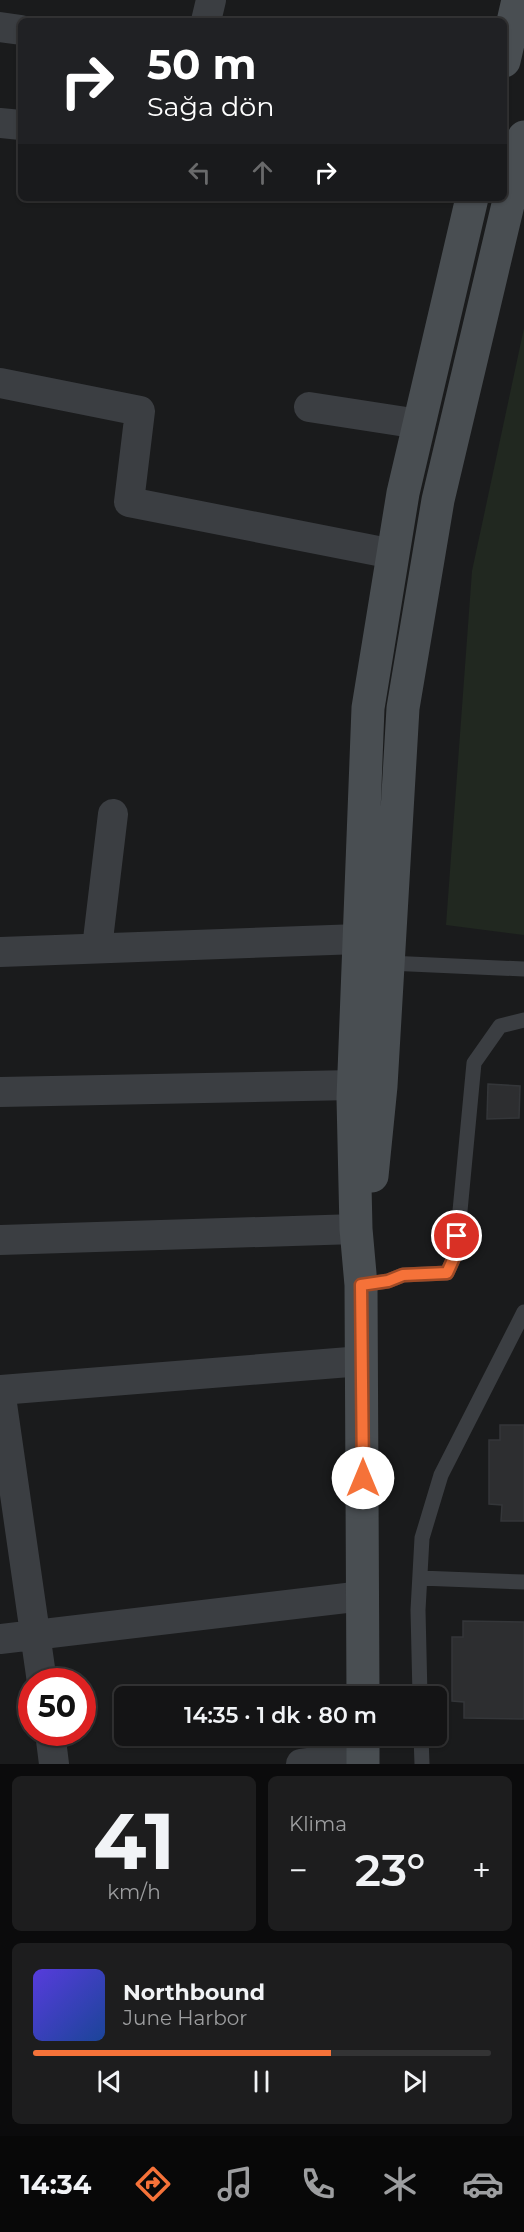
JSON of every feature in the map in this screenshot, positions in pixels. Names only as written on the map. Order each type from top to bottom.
[{"type":"main road","points":[[507,49],[518,0]]},
{"type":"main road","points":[[361,1285],[381,1086],[403,708],[438,500],[524,137]]},
{"type":"main road","points":[[363,1686],[361,1285],[356,1229],[354,1085],[368,708],[403,493],[471,201]]},
{"type":"street","points":[[207,18],[211,0]]},
{"type":"street","points":[[0,27],[18,30]]},
{"type":"street","points":[[0,123],[18,125]]},
{"type":"street","points":[[0,383],[140,411],[129,502],[393,554]]},
{"type":"street","points":[[309,407],[419,424]]},
{"type":"street","points":[[97,948],[113,814]]},
{"type":"street","points":[[0,952],[359,939]]},
{"type":"street","points":[[0,1092],[354,1085]]},
{"type":"street","points":[[0,1240],[356,1229]]},
{"type":"street","points":[[40,1668],[0,1390],[362,1361]]},
{"type":"street","points":[[0,1639],[363,1596]]},
{"type":"street","points":[[52,1746],[54,1764]]},
{"type":"street","points":[[301,1764],[363,1752]]},
{"type":"lane","points":[[388,963],[524,969]]},
{"type":"lane","points":[[361,1285],[388,1281],[403,1275],[447,1273],[456,1253],[474,1063],[500,1026],[524,1020]]},
{"type":"lane","points":[[420,1686],[418,1610],[422,1538],[441,1475],[524,1312]]},
{"type":"lane","points":[[420,1578],[524,1582]]},
{"type":"lane","points":[[421,1746],[422,1764]]},
{"type":"shaded area","points":[[524,328],[524,935],[446,925],[472,571]]},
{"type":"building","points":[[488,1084],[520,1086],[519,1118],[487,1119]]},
{"type":"building","points":[[500,1425],[524,1425],[524,1521],[501,1521],[502,1505],[489,1504],[489,1440],[500,1440]]},
{"type":"building","points":[[463,1621],[524,1622],[524,1719],[464,1718],[464,1702],[452,1701],[452,1637],[463,1637]]},
{"type":"route","points":[[363,1478],[361,1285],[388,1281],[403,1275],[447,1273],[456,1253],[457,1236]]}]
